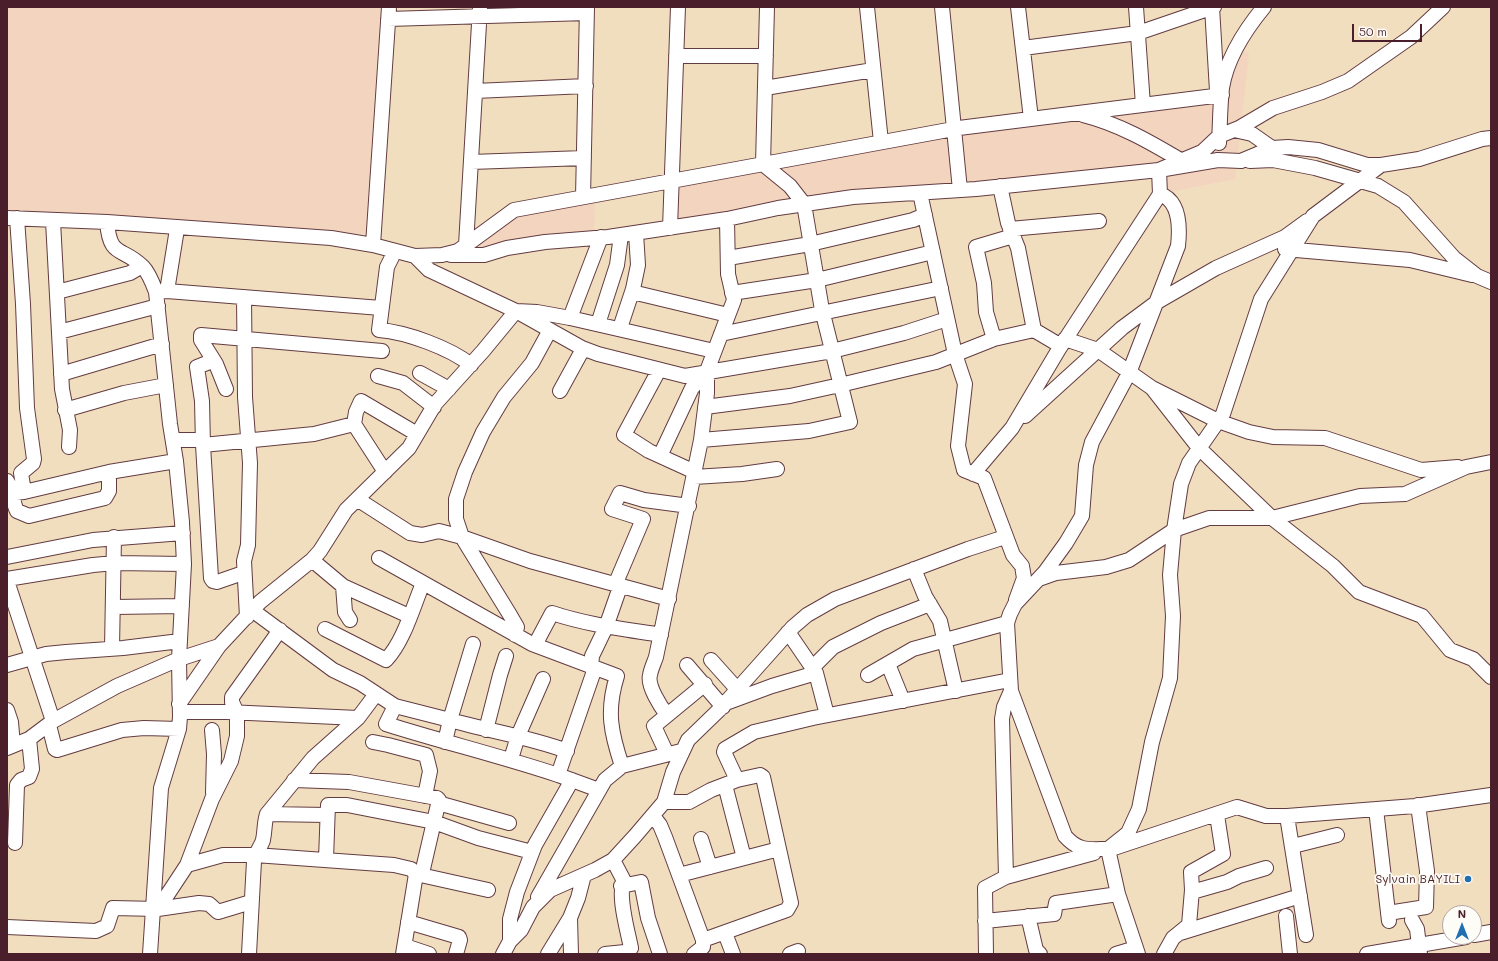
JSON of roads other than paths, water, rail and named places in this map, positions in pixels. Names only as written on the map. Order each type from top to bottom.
[{"type":"street","points":[[670,228],[678,7]]},
{"type":"street","points":[[763,164],[767,7]]},
{"type":"street","points":[[867,7],[881,142]]},
{"type":"street","points":[[942,7],[960,190]]},
{"type":"street","points":[[1018,7],[1031,119]]},
{"type":"street","points":[[1136,7],[1143,105]]},
{"type":"street","points":[[1023,48],[1138,34],[1213,7],[1220,95],[1218,160]]},
{"type":"street","points":[[1220,95],[1230,60],[1236,46],[1264,7]]},
{"type":"street","points":[[1187,163],[1202,152],[1219,136],[1234,130],[1273,108],[1322,92],[1348,81],[1411,37],[1444,7]]},
{"type":"street","points":[[373,245],[388,13],[587,10],[584,197]]},
{"type":"street","points":[[466,245],[479,12]]},
{"type":"street","points":[[676,56],[766,56]]},
{"type":"street","points":[[765,88],[873,70]]},
{"type":"street","points":[[475,91],[586,86]]},
{"type":"street","points":[[442,255],[458,251],[514,210],[955,129],[1220,95]]},
{"type":"street","points":[[1076,113],[1100,119],[1144,138],[1187,163]]},
{"type":"street","points":[[1234,130],[1252,134],[1272,148]]},
{"type":"street","points":[[1241,161],[1272,148],[1288,147],[1318,150],[1367,165],[1381,165],[1419,159],[1482,139],[1491,138]]},
{"type":"street","points":[[471,162],[584,158]]},
{"type":"street","points":[[109,472],[109,495],[105,498],[29,516],[17,512],[13,504],[14,489],[21,472],[33,463],[34,459],[27,408],[23,304],[12,218],[53,221],[107,222],[331,238],[373,245],[415,256],[484,255],[507,248],[545,242],[621,235],[670,228],[852,197],[960,190],[1159,170],[1187,163],[1218,160],[1273,160],[1315,168],[1378,186],[1404,202],[1454,258],[1477,276]]},
{"type":"street","points":[[701,440],[809,431],[850,422],[823,314],[804,204],[790,186],[763,164]]},
{"type":"street","points":[[973,474],[1012,428],[1122,328],[1157,302],[1216,268],[1285,237],[1381,165]]},
{"type":"street","points":[[1012,428],[1063,343],[1160,194],[1159,170]]},
{"type":"street","points":[[1000,186],[1011,232],[1018,248],[1034,330]]},
{"type":"street","points":[[920,193],[955,354],[965,384],[958,446],[964,470],[984,478],[1013,555],[1022,566],[1024,578],[1007,623],[1011,686],[1064,836],[1082,850],[1108,850],[1128,832],[1139,809],[1152,742],[1170,678],[1173,616],[1170,575],[1174,530],[1181,484],[1189,463],[1223,414],[1261,299],[1313,216]]},
{"type":"street","points":[[1015,604],[1039,579],[1066,543],[1082,516],[1086,465],[1092,442],[1129,372],[1178,246],[1180,226],[1175,209],[1168,196],[1160,194]]},
{"type":"street","points":[[728,258],[810,244],[912,220],[925,215]]},
{"type":"street","points":[[667,715],[660,706],[649,681],[661,635],[689,506],[701,440],[707,371],[734,300],[728,274],[728,219]]},
{"type":"street","points":[[53,221],[61,374],[65,410],[70,430],[69,447]]},
{"type":"street","points":[[994,339],[986,312],[984,283],[976,247],[1011,232],[1099,221]]},
{"type":"street","points":[[107,222],[109,242],[115,249],[134,259],[142,266],[160,296]]},
{"type":"street","points":[[150,954],[156,910],[162,788],[179,728],[180,708],[179,659],[184,564],[176,461],[162,344],[160,296],[177,228]]},
{"type":"street","points":[[620,328],[632,292],[638,265],[636,232]]},
{"type":"street","points":[[598,324],[617,265],[621,235]]},
{"type":"street","points":[[570,318],[601,237]]},
{"type":"street","points":[[1251,253],[1293,249],[1410,260],[1477,276],[1491,282]]},
{"type":"street","points":[[395,251],[387,267],[379,330],[395,331],[450,351],[471,365]]},
{"type":"street","points":[[732,293],[817,280],[933,252]]},
{"type":"street","points":[[415,256],[429,270],[516,311],[584,348],[598,354],[685,376],[707,371],[722,370],[832,351],[904,333],[947,319]]},
{"type":"street","points":[[57,292],[130,273],[142,266]]},
{"type":"street","points":[[721,334],[823,314],[941,288]]},
{"type":"street","points":[[632,292],[728,315]]},
{"type":"street","points":[[59,332],[160,296],[244,297],[381,308]]},
{"type":"street","points":[[244,297],[245,397],[249,441],[250,510],[248,545],[244,556],[243,573],[249,613]]},
{"type":"street","points":[[516,311],[537,312],[620,328],[714,351]]},
{"type":"street","points":[[180,708],[219,646],[249,613],[312,560],[346,510],[409,448],[434,407],[516,311]]},
{"type":"street","points":[[515,635],[516,627],[510,615],[462,537],[456,520],[456,499],[465,472],[483,432],[504,397],[532,363],[550,330]]},
{"type":"street","points":[[705,407],[790,396],[840,385],[936,362],[994,339],[1034,330],[1063,343],[1098,350],[1152,388],[1218,421],[1249,432],[1273,437],[1325,438],[1421,470],[1466,467],[1491,462]]},
{"type":"street","points":[[226,390],[216,364],[200,340],[201,335],[382,351]]},
{"type":"street","points":[[61,374],[162,344]]},
{"type":"street","points":[[560,391],[584,348]]},
{"type":"street","points":[[212,360],[197,367],[202,401],[211,578],[213,581],[217,582],[243,573]]},
{"type":"street","points":[[659,370],[624,435],[694,474],[742,474],[777,469]]},
{"type":"street","points":[[660,456],[692,388],[707,371]]},
{"type":"street","points":[[420,373],[449,389]]},
{"type":"street","points":[[378,376],[403,383],[434,407]]},
{"type":"street","points":[[65,410],[124,394],[166,385]]},
{"type":"street","points":[[1152,388],[1199,448],[1272,518],[1333,566],[1359,592],[1422,616],[1450,650],[1473,659],[1491,677]]},
{"type":"street","points":[[385,472],[354,424],[356,412],[361,401],[417,434]]},
{"type":"street","points":[[173,440],[203,443],[249,441],[314,434],[354,424]]},
{"type":"street","points":[[14,489],[176,461]]},
{"type":"street","points":[[1039,579],[1056,573],[1106,567],[1129,560],[1174,530],[1208,518],[1272,518],[1360,496],[1405,494],[1466,467]]},
{"type":"street","points":[[558,775],[593,668],[592,656],[606,627],[618,586],[643,519],[612,510],[620,493],[644,500],[689,506]]},
{"type":"street","points":[[357,500],[410,533],[422,535],[439,531],[462,537],[530,561],[669,599]]},
{"type":"street","points":[[7,557],[74,543],[114,537],[182,533]]},
{"type":"street","points":[[112,648],[114,608],[114,537]]},
{"type":"street","points":[[533,907],[550,890],[613,860],[664,802],[681,751],[688,740],[724,705],[788,632],[807,615],[834,599],[1006,537]]},
{"type":"street","points":[[379,558],[535,645],[617,676],[611,699],[610,717],[613,737],[622,766]]},
{"type":"street","points":[[312,560],[343,586],[409,616]]},
{"type":"street","points":[[179,728],[144,728],[122,730],[57,750],[54,749],[51,723],[7,580],[93,565],[114,563],[184,564]]},
{"type":"street","points":[[914,569],[925,596],[940,621],[956,691]]},
{"type":"street","points":[[325,629],[386,660],[392,653],[423,583]]},
{"type":"street","points":[[343,586],[345,612],[350,620]]},
{"type":"street","points":[[724,705],[814,671],[833,647],[881,623],[930,604]]},
{"type":"street","points":[[114,608],[182,606]]},
{"type":"street","points":[[249,613],[280,630],[333,670],[360,683],[395,706],[486,730],[518,736],[567,751]]},
{"type":"street","points":[[535,645],[552,613],[606,627],[661,635]]},
{"type":"street","points":[[868,675],[913,649],[1007,623]]},
{"type":"street","points":[[156,910],[188,865],[212,799],[231,761],[237,736],[237,713],[232,702],[232,697],[280,630]]},
{"type":"street","points":[[788,632],[814,671],[827,715]]},
{"type":"street","points":[[7,665],[32,658],[66,652],[180,641]]},
{"type":"street","points":[[445,742],[450,720],[473,644]]},
{"type":"street","points":[[7,710],[11,722],[10,747],[29,739],[51,723],[117,686],[179,659],[219,646]]},
{"type":"street","points":[[486,730],[506,656]]},
{"type":"street","points":[[711,660],[737,689]]},
{"type":"street","points":[[888,664],[903,701]]},
{"type":"street","points":[[688,665],[724,705]]},
{"type":"street","points":[[511,759],[518,736],[543,679]]},
{"type":"street","points":[[667,754],[654,726],[705,684]]},
{"type":"street","points":[[744,858],[731,783],[724,754],[725,749],[754,732],[827,715],[956,691],[1011,686]]},
{"type":"street","points":[[1006,878],[1002,719],[1004,707],[1011,686]]},
{"type":"street","points":[[249,954],[255,856],[263,841],[263,825],[267,814],[318,753],[358,718],[376,694]]},
{"type":"street","points":[[395,706],[386,724],[445,742],[511,759],[599,790]]},
{"type":"street","points":[[180,708],[237,713],[358,718]]},
{"type":"street","points":[[212,730],[214,754],[212,799]]},
{"type":"street","points":[[15,843],[17,785],[21,780],[29,777],[32,769],[29,739]]},
{"type":"street","points":[[372,742],[426,756],[430,771],[425,796]]},
{"type":"street","points":[[503,954],[510,941],[521,930],[549,876],[605,780],[622,766],[681,751]]},
{"type":"street","points":[[664,802],[689,802],[731,783],[762,775],[791,903],[790,907],[787,910],[703,940]]},
{"type":"street","points":[[294,780],[349,782],[437,798],[438,803],[423,869],[416,874],[404,950],[429,954]]},
{"type":"street","points":[[510,941],[510,919],[517,892],[532,852],[572,780]]},
{"type":"street","points":[[986,954],[985,888],[1006,878],[1108,850],[1238,807],[1266,816],[1286,816],[1418,805],[1491,794]]},
{"type":"street","points":[[438,803],[509,823]]},
{"type":"street","points":[[326,859],[328,805],[347,805],[434,822],[478,838],[532,852]]},
{"type":"street","points":[[1376,809],[1388,917],[1426,907],[1427,871],[1418,805]]},
{"type":"street","points":[[267,814],[327,815]]},
{"type":"street","points":[[1164,954],[1173,938],[1189,925],[1192,892],[1191,872],[1223,854],[1217,815]]},
{"type":"street","points":[[653,816],[660,825],[665,837],[703,940],[703,946],[694,954]]},
{"type":"street","points":[[1286,816],[1293,846],[1306,935]]},
{"type":"street","points":[[1293,846],[1337,835]]},
{"type":"street","points":[[701,839],[710,867]]},
{"type":"street","points":[[679,875],[779,850]]},
{"type":"street","points":[[1108,850],[1118,894],[1137,951],[1116,954]]},
{"type":"street","points":[[188,865],[223,855],[326,859],[394,865],[411,869],[416,874],[488,890]]},
{"type":"street","points":[[604,954],[625,952],[631,948],[621,886],[624,881],[613,860]]},
{"type":"street","points":[[1192,892],[1227,882],[1239,876],[1266,868]]},
{"type":"street","points":[[548,954],[570,918],[578,898],[584,875]]},
{"type":"street","points":[[621,886],[641,882],[648,918],[660,954]]},
{"type":"street","points":[[985,921],[1054,914],[1056,903],[1118,894]]},
{"type":"street","points":[[1179,933],[1300,896]]},
{"type":"street","points":[[7,927],[96,931],[107,926],[114,908],[156,910],[199,903],[208,904],[218,912],[251,902]]},
{"type":"street","points":[[1028,916],[1033,948],[1040,954]]},
{"type":"street","points":[[1286,916],[1290,954]]},
{"type":"street","points":[[570,918],[572,932],[571,954]]},
{"type":"street","points":[[1412,920],[1417,929],[1420,950]]},
{"type":"street","points":[[408,922],[459,937],[460,940],[456,954]]},
{"type":"street","points":[[725,933],[733,954]]},
{"type":"street","points":[[1368,954],[1420,950],[1442,944]]},
{"type":"place","name":"Sylvain BAYILI","points":[[1468,879]]}]
